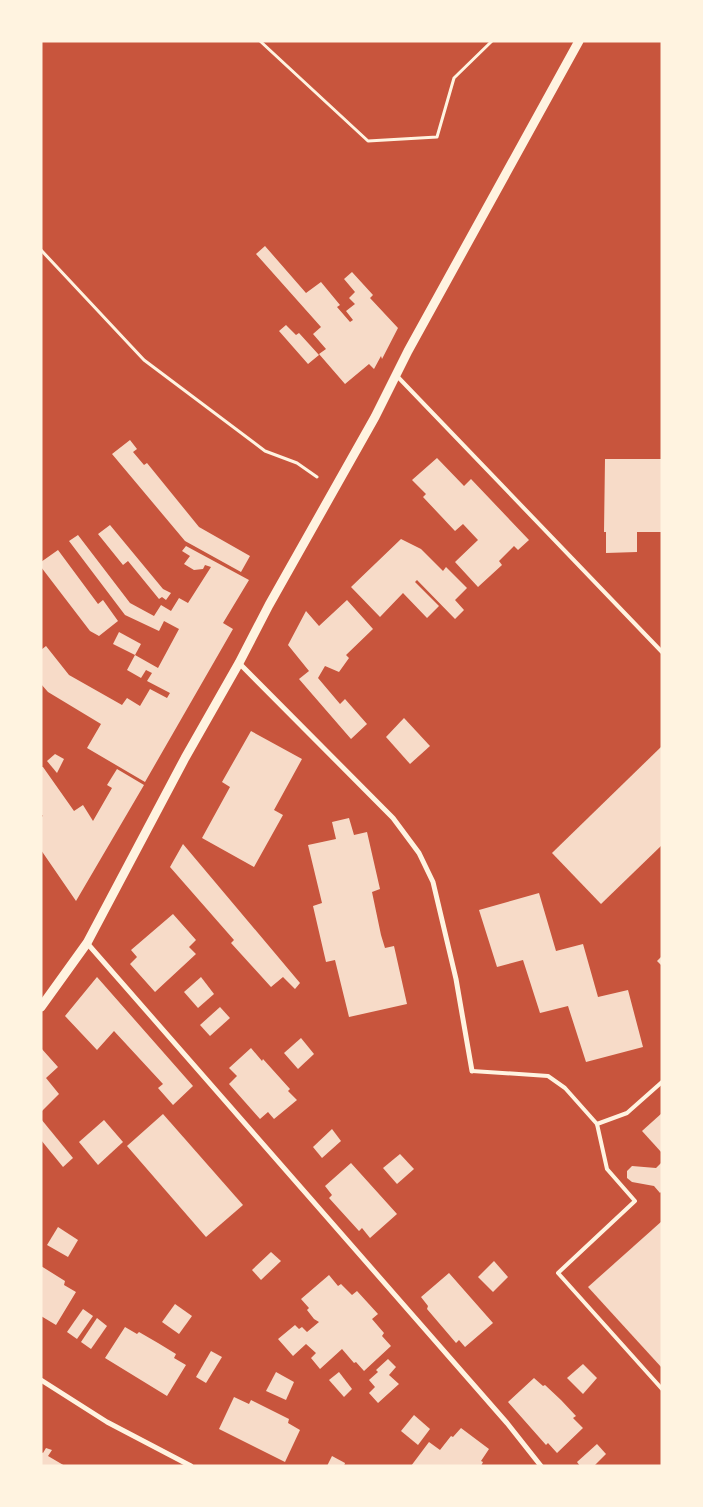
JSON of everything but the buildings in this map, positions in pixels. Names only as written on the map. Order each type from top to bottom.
[{"type":"street","points":[[41,1006],[87,943],[269,605],[375,417],[411,345],[579,41]]},
{"type":"street","points":[[239,663],[393,818],[419,852],[433,882],[456,979],[472,1070]]},
{"type":"street","points":[[87,943],[507,1423],[541,1466]]},
{"type":"street","points":[[41,1380],[107,1422],[191,1466]]},
{"type":"lane","points":[[396,375],[662,652]]},
{"type":"lane","points":[[472,1070],[548,1076],[565,1088],[597,1124],[607,1169],[635,1201],[558,1273],[662,1390]]},
{"type":"lane","points":[[597,1124],[627,1113],[662,1082]]},
{"type":"path","points":[[260,41],[368,141],[437,137],[454,78],[492,41]]},
{"type":"path","points":[[41,250],[144,360],[265,451],[297,463],[334,488]]}]
